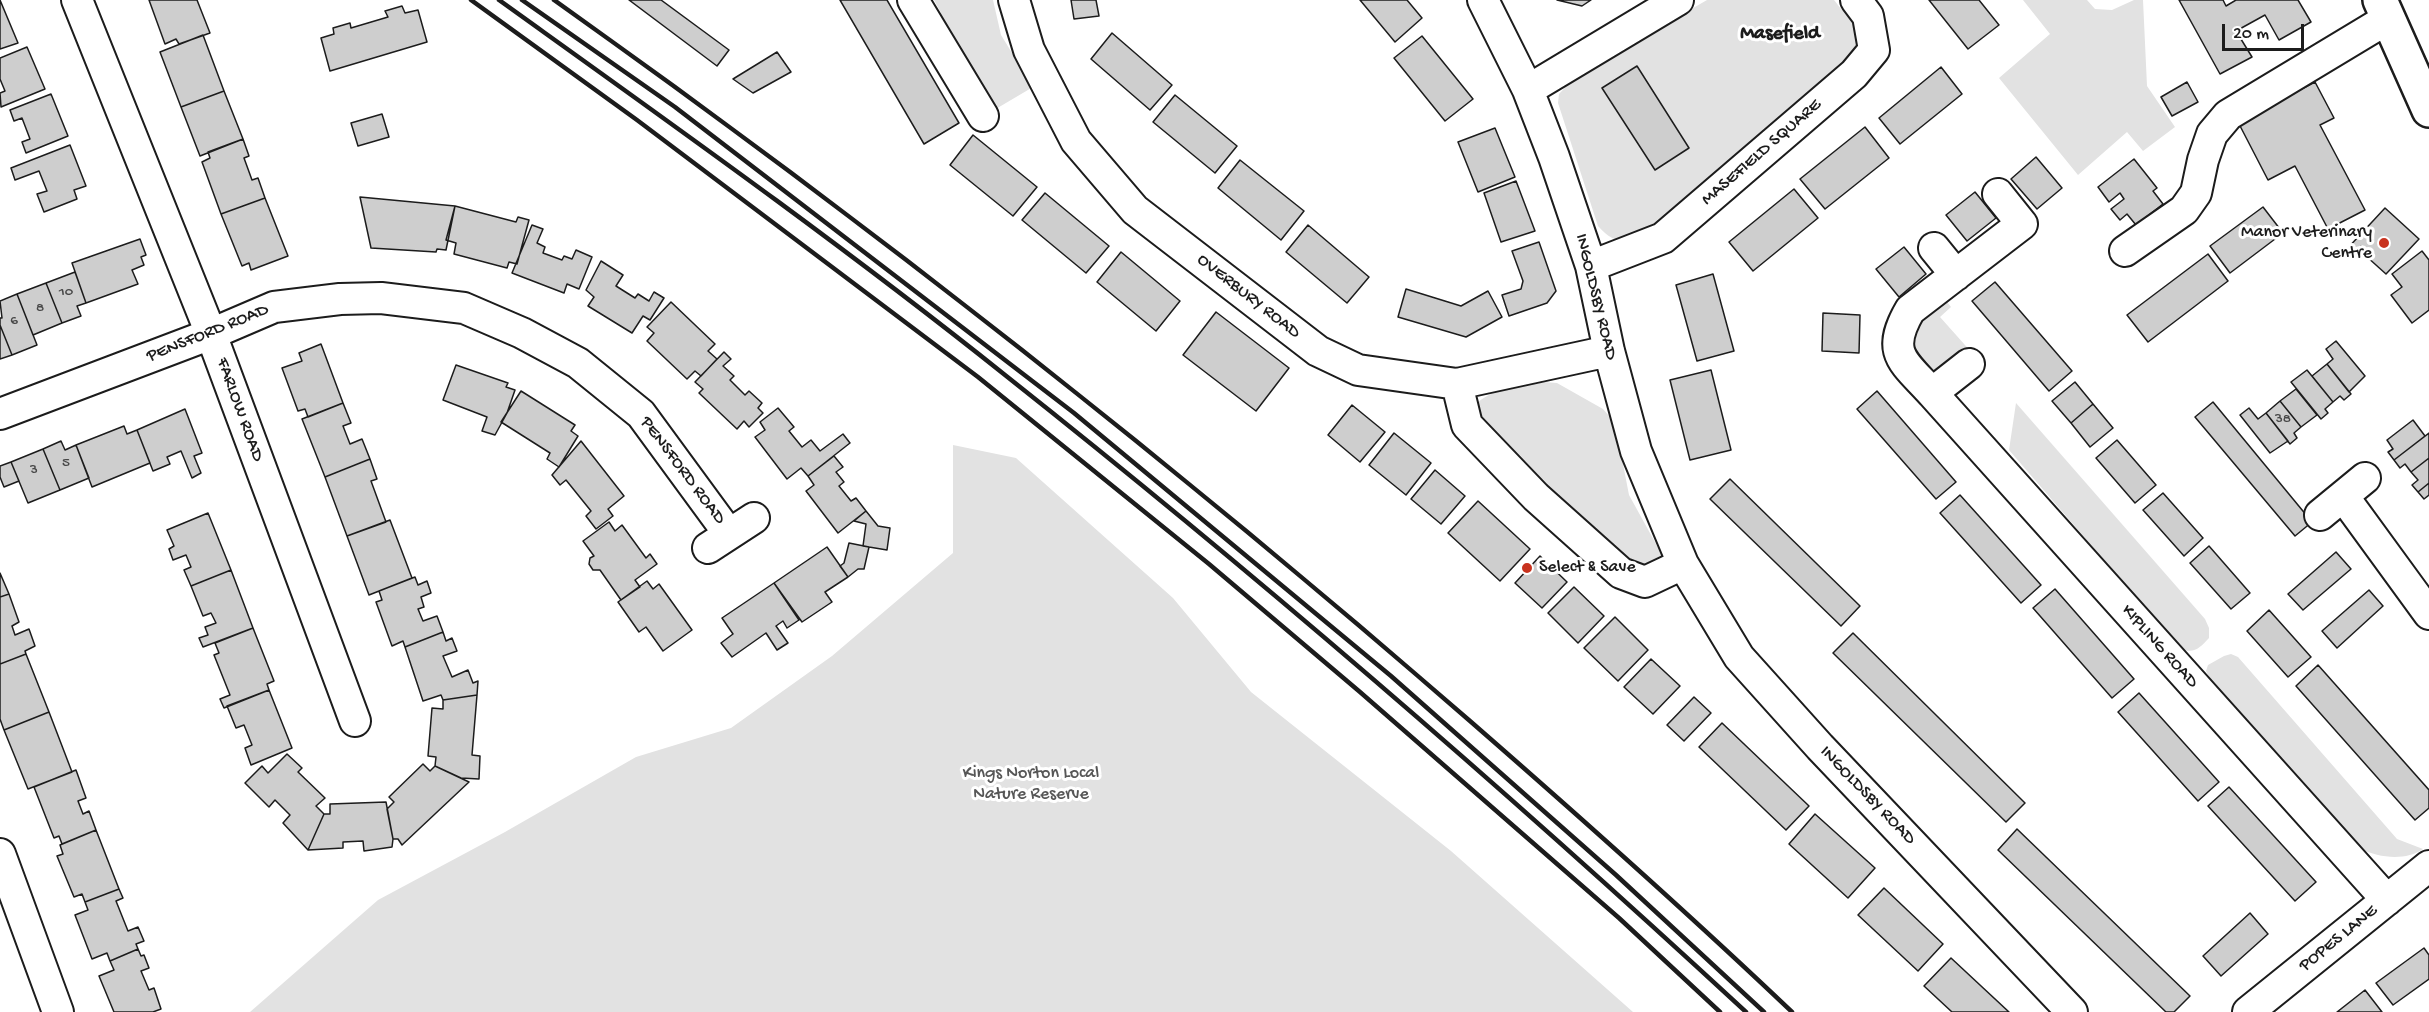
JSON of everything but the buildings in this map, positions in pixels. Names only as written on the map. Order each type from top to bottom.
[{"type":"main road","points":[[2385,9],[2429,110]]},
{"type":"street","name":"FARLOW ROAD","points":[[77,0],[211,334],[355,721]]},
{"type":"street","points":[[913,0],[983,116]]},
{"type":"street","name":"OVERBURY ROAD","points":[[1014,0],[1029,50],[1076,141],[1135,210],[1318,351],[1358,370],[1457,384],[1609,351]]},
{"type":"street","name":"INGOLDSBY ROAD","points":[[1483,0],[1528,90],[1591,266],[1609,351],[1636,451],[1683,564],[1739,657],[1828,756],[2072,1012]]},
{"type":"street","points":[[1528,90],[1678,0]]},
{"type":"street","name":"MASEFIELD SQUARE","points":[[1591,266],[1663,238],[1854,74],[1874,50],[1868,16],[1856,0]]},
{"type":"street","points":[[2125,251],[2184,210],[2196,193],[2203,160],[2212,134],[2228,115],[2385,9]]},
{"type":"street","name":"KIPLING ROAD","points":[[1998,194],[2022,224],[1910,310],[1899,329],[1897,347],[1902,360],[2387,900]]},
{"type":"street","points":[[1934,248],[1956,274]]},
{"type":"street","name":"PENSFORD ROAD","points":[[0,414],[274,308],[340,298],[381,298],[464,308],[522,333],[578,363],[641,414],[719,541],[754,518]]},
{"type":"street","points":[[1932,393],[1969,364]]},
{"type":"street","points":[[1457,384],[1467,425],[1536,497],[1621,573],[1645,582],[1683,564]]},
{"type":"street","points":[[2320,515],[2354,487],[2429,614]]},
{"type":"street","points":[[0,854],[58,1012]]},
{"type":"street","name":"POPES LANE","points":[[2248,1012],[2429,866]]},
{"type":"green space","points":[[934,0],[993,0],[1001,35],[1033,87],[989,113],[933,17],[941,13]]},
{"type":"green space","points":[[1707,0],[1834,0],[1855,29],[1858,51],[1663,231],[1637,240],[1621,241],[1613,238],[1598,226],[1558,103],[1559,94],[1576,76]]},
{"type":"green space","points":[[2023,0],[2087,0],[2095,9],[2112,10],[2134,0],[2143,0],[2147,86],[2175,127],[2143,151],[2127,132],[2078,175],[1999,78],[2050,34]]},
{"type":"green space","points":[[1942,295],[1951,307],[1940,317],[1973,354],[1951,367],[1936,371],[1923,365],[1919,358],[1914,342],[1913,327]]},
{"type":"green space","points":[[1544,382],[1557,383],[1603,409],[1610,417],[1616,428],[1629,495],[1661,553],[1661,563],[1658,567],[1629,566],[1479,425],[1474,406],[1481,400],[1497,391]]},
{"type":"green space","points":[[2016,403],[2205,619],[2209,628],[2209,638],[2199,647],[2193,651],[2180,648],[2009,450]]},
{"type":"green space","name":"Kings Norton Local Nature Reserve","points":[[953,445],[1016,458],[1173,598],[1251,692],[1451,851],[1633,1012],[250,1012],[378,900],[505,832],[636,757],[731,728],[832,656],[953,553]]},
{"type":"green space","points":[[2231,654],[2238,657],[2397,839],[2423,849],[2409,855],[2392,857],[2361,849],[2213,685],[2206,671],[2208,665]]},
{"type":"railway","points":[[471,0],[637,120],[978,377],[1209,564],[1619,918],[1720,1012]]},
{"type":"railway","points":[[499,0],[818,231],[943,326],[1100,451],[1382,686],[1746,1012]]},
{"type":"railway","points":[[522,0],[675,107],[1074,413],[1391,676],[1616,875],[1764,1012]]},
{"type":"railway","points":[[554,0],[790,172],[906,260],[1021,349],[1248,532],[1470,721],[1713,938],[1792,1012]]},
{"type":"place","name":"Manor Veterinary Centre","points":[[2384,243]]},
{"type":"place","name":"Select & Save","points":[[1527,568]]},
{"type":"district","name":"Masefield","points":[[1780,35]]}]
